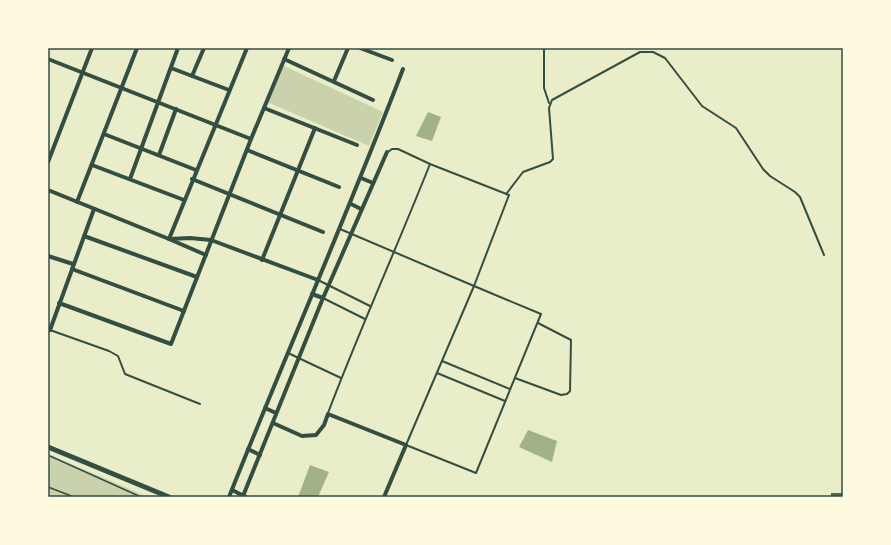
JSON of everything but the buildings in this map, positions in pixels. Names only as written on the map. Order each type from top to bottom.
[{"type":"street","points":[[48,162],[92,48]]},
{"type":"street","points":[[77,202],[123,88],[137,48]]},
{"type":"street","points":[[130,179],[178,48]]},
{"type":"street","points":[[192,76],[204,48]]},
{"type":"street","points":[[169,239],[214,124],[247,48]]},
{"type":"street","points":[[59,303],[171,344],[251,139],[289,48]]},
{"type":"street","points":[[334,81],[348,48]]},
{"type":"street","points":[[360,48],[392,60]]},
{"type":"street","points":[[48,59],[251,139]]},
{"type":"street","points":[[284,59],[373,100]]},
{"type":"street","points":[[171,68],[229,90]]},
{"type":"street","points":[[229,497],[287,352],[351,204],[403,69]]},
{"type":"street","points":[[264,108],[358,145]]},
{"type":"street","points":[[159,156],[176,109]]},
{"type":"street","points":[[262,260],[282,214],[315,128]]},
{"type":"street","points":[[104,134],[196,170]]},
{"type":"street","points":[[247,150],[339,188]]},
{"type":"street","points":[[232,490],[244,496],[323,298],[372,182],[387,152]]},
{"type":"street","points":[[92,165],[184,200]]},
{"type":"street","points":[[361,178],[372,182]]},
{"type":"street","points":[[192,179],[282,214],[323,232]]},
{"type":"street","points":[[48,190],[206,255]]},
{"type":"street","points":[[351,204],[361,209]]},
{"type":"street","points":[[49,329],[94,209]]},
{"type":"street","points":[[84,236],[197,277]]},
{"type":"street","points":[[169,239],[190,238],[211,240],[318,280]]},
{"type":"street","points":[[48,256],[184,311]]},
{"type":"street","points":[[312,294],[323,298]]},
{"type":"street","points":[[265,408],[276,413]]},
{"type":"street","points":[[273,423],[302,436],[316,435],[324,425],[328,414],[406,445],[384,497]]},
{"type":"street","points":[[48,447],[169,497]]},
{"type":"street","points":[[248,449],[260,455]]},
{"type":"lane","points":[[507,193],[523,172],[550,162],[553,159],[549,103],[544,88],[544,48]]},
{"type":"lane","points":[[549,103],[640,52],[653,52],[665,58],[702,106],[736,128],[770,176],[795,192],[800,197],[824,255]]},
{"type":"lane","points":[[387,152],[392,149],[398,149],[430,164],[507,193]]},
{"type":"lane","points":[[328,414],[370,306],[395,251],[430,164]]},
{"type":"lane","points":[[340,229],[395,251],[474,286],[542,314],[476,473],[406,445],[474,286],[509,197],[507,193]]},
{"type":"lane","points":[[318,280],[370,306]]},
{"type":"lane","points":[[323,298],[365,319]]},
{"type":"lane","points":[[515,378],[561,395],[567,394],[570,391],[571,340],[538,323]]},
{"type":"lane","points":[[49,329],[109,351],[118,356],[125,374],[200,404]]},
{"type":"lane","points":[[287,352],[341,378]]},
{"type":"lane","points":[[442,361],[510,389]]},
{"type":"lane","points":[[437,373],[505,401]]},
{"type":"path","points":[[48,455],[142,497]]},
{"type":"path","points":[[48,487],[74,497]]},
{"type":"shaded area","points":[[282,65],[383,112],[369,146],[267,102]]},
{"type":"shaded area","points":[[428,112],[441,117],[432,141],[416,136]]},
{"type":"shaded area","points":[[528,430],[557,441],[552,462],[519,447]]},
{"type":"shaded area","points":[[48,454],[148,497],[48,497]]},
{"type":"shaded area","points":[[310,465],[329,472],[318,497],[298,497]]}]
